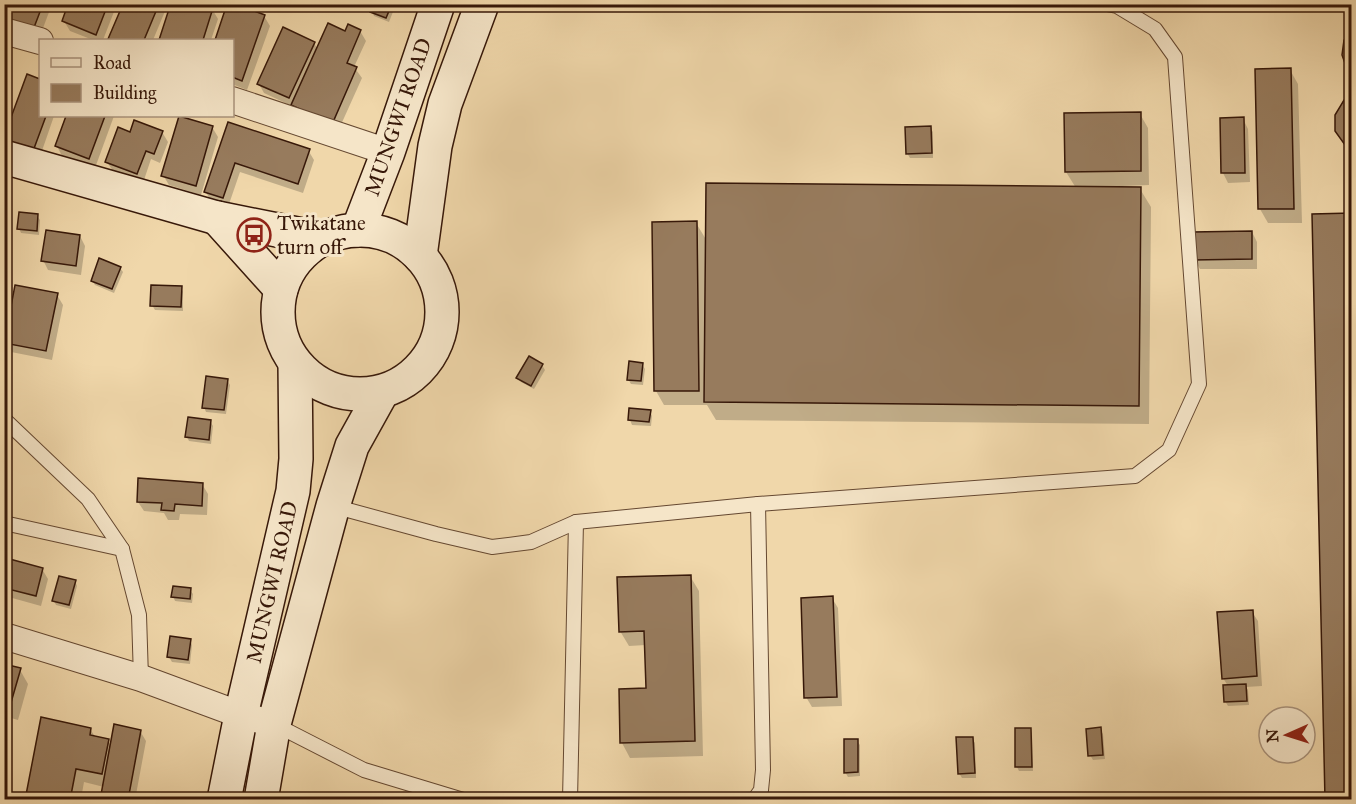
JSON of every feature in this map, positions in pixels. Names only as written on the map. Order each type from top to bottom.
[{"type":"main road","name":"MUNGWI ROAD","points":[[358,230],[388,152],[438,4]]},
{"type":"main road","name":"MUNGWI ROAD","points":[[420,256],[435,146],[445,104],[483,4]]},
{"type":"main road","points":[[11,158],[217,218],[322,239]]},
{"type":"main road","points":[[217,218],[281,289]]},
{"type":"main road","points":[[358,230],[381,232],[402,241],[420,256],[436,279],[442,306],[440,334],[428,360],[408,380],[382,392],[358,395],[334,391],[313,379],[295,363],[283,340],[278,315],[281,289],[290,269],[304,252],[322,239],[339,232],[358,230]]},
{"type":"main road","name":"MUNGWI ROAD","points":[[224,800],[241,715],[293,491],[296,459],[295,363]]},
{"type":"main road","name":"MUNGWI ROAD","points":[[261,800],[274,724],[333,507],[352,446],[382,392]]},
{"type":"street","points":[[4,30],[39,41]]},
{"type":"street","points":[[234,101],[388,152]]},
{"type":"street","points":[[4,636],[141,678],[241,715],[274,724]]},
{"type":"lane","points":[[333,507],[492,547],[531,542],[576,522],[758,504],[1135,476],[1169,450],[1199,384],[1175,57],[1155,29],[1117,6],[1107,4]]},
{"type":"lane","points":[[4,419],[88,499],[122,549],[140,615],[141,678]]},
{"type":"lane","points":[[754,800],[761,790],[763,770],[758,504]]},
{"type":"lane","points":[[570,800],[576,522]]},
{"type":"lane","points":[[4,523],[122,549]]},
{"type":"lane","points":[[274,724],[364,770],[464,800]]},
{"type":"building","points":[[6,4],[43,4],[33,30],[4,18]]},
{"type":"building","points":[[68,4],[108,4],[96,35],[62,21]]},
{"type":"building","points":[[123,4],[159,4],[144,39],[108,39]]},
{"type":"building","points":[[181,4],[203,4],[213,8],[203,39],[159,39],[169,9],[179,11]]},
{"type":"building","points":[[227,4],[236,4],[265,15],[242,81],[234,78],[234,39],[215,39]]},
{"type":"building","points":[[373,4],[392,4],[386,18],[370,12]]},
{"type":"building","points":[[328,23],[345,31],[348,24],[361,30],[347,63],[357,67],[330,129],[310,114],[291,105]]},
{"type":"building","points":[[283,27],[315,42],[289,98],[257,84]]},
{"type":"building","points":[[1352,32],[1352,72],[1347,69],[1342,55],[1344,40]]},
{"type":"building","points":[[1291,68],[1294,209],[1258,209],[1255,69]]},
{"type":"building","points":[[27,74],[39,79],[39,117],[46,117],[29,162],[4,153],[4,130],[6,131]]},
{"type":"building","points":[[1352,96],[1352,148],[1345,145],[1335,131],[1335,115],[1344,100]]},
{"type":"building","points":[[1141,112],[1141,171],[1065,172],[1064,113]]},
{"type":"building","points":[[66,117],[105,117],[89,159],[55,146]]},
{"type":"building","points":[[179,117],[213,126],[196,186],[161,176]]},
{"type":"building","points":[[1244,117],[1245,173],[1221,173],[1220,118]]},
{"type":"building","points":[[134,120],[163,131],[154,154],[146,151],[137,174],[105,162],[118,127],[130,132]]},
{"type":"building","points":[[228,122],[310,149],[298,184],[235,163],[223,198],[204,192]]},
{"type":"building","points":[[931,126],[932,153],[906,154],[905,127]]},
{"type":"building","points":[[706,183],[1141,187],[1139,406],[704,402]]},
{"type":"building","points":[[19,212],[38,214],[37,231],[17,229]]},
{"type":"building","points":[[1352,213],[1352,800],[1325,800],[1312,214]]},
{"type":"building","points":[[697,221],[699,391],[654,391],[652,222]]},
{"type":"building","points":[[46,230],[80,235],[76,266],[41,261]]},
{"type":"building","points":[[1252,231],[1252,259],[1193,260],[1192,232]]},
{"type":"building","points":[[99,258],[121,267],[112,289],[91,281]]},
{"type":"building","points":[[15,285],[58,293],[46,351],[4,343]]},
{"type":"building","points":[[151,285],[182,286],[181,307],[150,306]]},
{"type":"building","points":[[529,356],[543,364],[531,386],[516,378]]},
{"type":"building","points":[[629,361],[643,363],[641,381],[627,380]]},
{"type":"building","points":[[206,376],[228,379],[224,410],[202,408]]},
{"type":"building","points":[[629,408],[651,410],[649,422],[628,420]]},
{"type":"building","points":[[188,417],[211,420],[209,440],[185,437]]},
{"type":"building","points":[[138,478],[203,483],[202,506],[175,504],[174,511],[161,510],[162,503],[137,502]]},
{"type":"building","points":[[6,558],[43,568],[36,596],[4,588]]},
{"type":"building","points":[[691,575],[695,741],[620,743],[619,689],[646,688],[644,631],[619,632],[617,577]]},
{"type":"building","points":[[59,576],[76,580],[69,605],[52,601]]},
{"type":"building","points":[[173,586],[191,588],[190,599],[171,597]]},
{"type":"building","points":[[833,596],[837,697],[804,698],[801,598]]},
{"type":"building","points":[[1253,610],[1257,676],[1222,679],[1217,612]]},
{"type":"building","points":[[170,636],[191,639],[188,660],[167,657]]},
{"type":"building","points":[[4,664],[21,668],[10,706],[4,704]]},
{"type":"building","points":[[1246,684],[1247,701],[1224,702],[1223,685]]},
{"type":"building","points":[[41,717],[91,728],[90,735],[109,739],[102,774],[76,769],[71,795],[91,800],[25,800]]},
{"type":"building","points":[[114,724],[141,730],[128,800],[100,800]]},
{"type":"building","points":[[1101,727],[1103,755],[1088,756],[1086,729]]},
{"type":"building","points":[[1015,728],[1031,728],[1032,767],[1015,767]]},
{"type":"building","points":[[956,737],[973,737],[975,773],[958,774]]},
{"type":"building","points":[[844,739],[858,739],[858,772],[844,773]]},
{"type":"place","name":"Twikatane turn off","points":[[254,235]]}]
